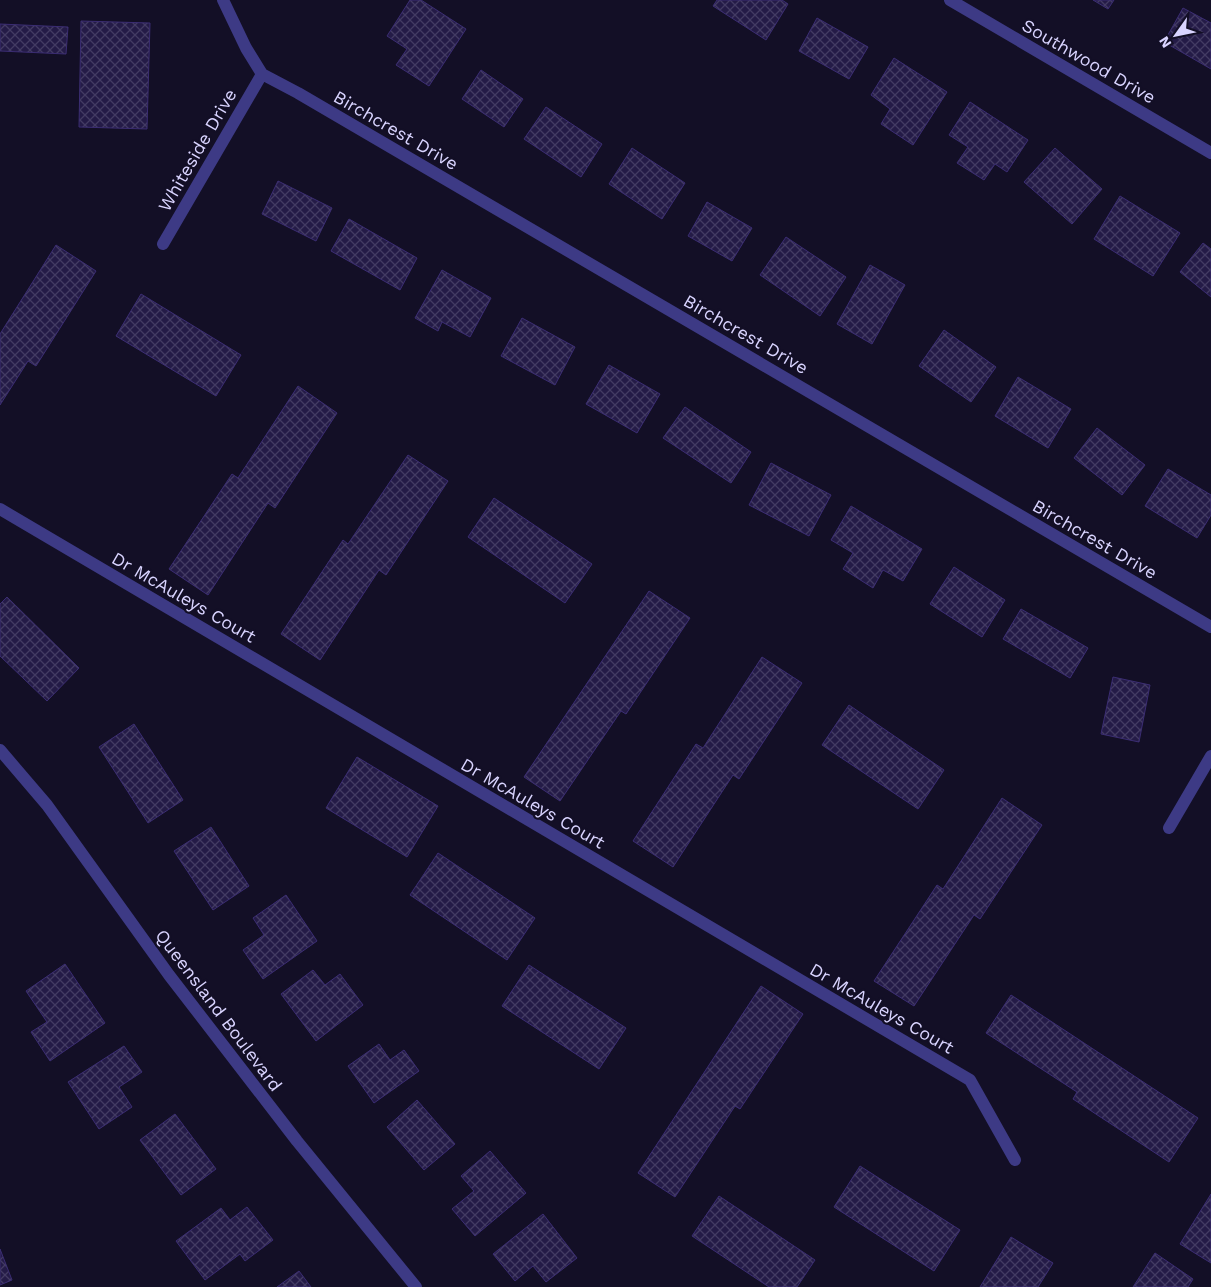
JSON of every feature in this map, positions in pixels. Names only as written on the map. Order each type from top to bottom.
[{"type":"street","points":[[223,0],[246,48],[262,74]]},
{"type":"street","name":"Southwood Drive","points":[[950,0],[1211,153]]},
{"type":"street","name":"Whiteside Drive","points":[[163,244],[262,74]]},
{"type":"street","name":"Birchcrest Drive","points":[[262,74],[324,108],[1211,627]]},
{"type":"street","name":"Dr McAuleys Court","points":[[0,509],[970,1080],[1015,1160]]},
{"type":"street","name":"Queensland Boulevard","points":[[0,750],[47,805],[169,975],[297,1141],[416,1287]]},
{"type":"street","points":[[1169,828],[1211,756]]},
{"type":"building","points":[[410,0],[421,0],[466,29],[429,86],[396,65],[407,49],[387,36]]},
{"type":"building","points":[[717,0],[782,0],[788,4],[766,40],[713,6]]},
{"type":"building","points":[[1093,0],[1114,0],[1108,9]]},
{"type":"building","points":[[1183,8],[1211,23],[1211,69],[1164,42]]},
{"type":"building","points":[[817,18],[868,47],[849,79],[799,51]]},
{"type":"building","points":[[81,21],[150,23],[147,129],[79,127]]},
{"type":"building","points":[[0,24],[68,27],[66,54],[0,51]]},
{"type":"building","points":[[894,58],[947,92],[913,145],[881,124],[890,109],[871,95]]},
{"type":"building","points":[[481,70],[523,99],[504,127],[462,99]]},
{"type":"building","points":[[970,102],[1028,140],[1007,172],[995,164],[984,180],[957,163],[968,147],[949,135]]},
{"type":"building","points":[[546,107],[602,144],[581,177],[524,139]]},
{"type":"building","points":[[632,148],[685,183],[662,219],[609,184]]},
{"type":"building","points":[[1055,148],[1102,189],[1072,224],[1024,182]]},
{"type":"building","points":[[278,181],[332,208],[316,241],[262,214]]},
{"type":"building","points":[[1120,196],[1180,233],[1153,276],[1094,239]]},
{"type":"building","points":[[707,202],[752,228],[732,261],[688,236]]},
{"type":"building","points":[[349,219],[417,258],[400,290],[331,251]]},
{"type":"building","points":[[786,237],[846,277],[820,316],[760,275]]},
{"type":"building","points":[[1203,243],[1211,249],[1211,297],[1180,272]]},
{"type":"building","points":[[56,245],[96,271],[36,366],[28,361],[0,405],[0,334]]},
{"type":"building","points":[[870,265],[905,285],[872,344],[837,324]]},
{"type":"building","points":[[442,270],[491,298],[470,337],[442,322],[438,331],[415,318]]},
{"type":"building","points":[[141,294],[241,355],[216,396],[116,336]]},
{"type":"building","points":[[522,318],[575,347],[555,385],[501,356]]},
{"type":"building","points":[[944,330],[996,367],[971,402],[919,366]]},
{"type":"building","points":[[609,365],[660,394],[637,433],[586,404]]},
{"type":"building","points":[[1018,377],[1071,409],[1048,448],[995,416]]},
{"type":"building","points":[[298,386],[337,413],[275,508],[268,503],[208,595],[169,569],[232,474],[238,478]]},
{"type":"building","points":[[685,407],[751,452],[731,483],[663,438]]},
{"type":"building","points":[[1097,428],[1145,465],[1122,495],[1074,458]]},
{"type":"building","points":[[408,455],[448,481],[386,575],[379,570],[320,660],[281,634],[343,540],[348,544]]},
{"type":"building","points":[[771,463],[831,495],[809,536],[749,505]]},
{"type":"building","points":[[1168,469],[1211,495],[1211,515],[1197,538],[1145,506]]},
{"type":"building","points":[[494,498],[592,564],[565,603],[468,537]]},
{"type":"building","points":[[851,506],[922,549],[903,581],[883,570],[873,588],[843,569],[853,553],[831,540]]},
{"type":"building","points":[[954,567],[1005,600],[982,637],[930,604]]},
{"type":"building","points":[[649,591],[690,618],[626,714],[621,711],[560,801],[524,777]]},
{"type":"building","points":[[7,597],[79,668],[47,701],[0,656],[0,604]]},
{"type":"building","points":[[1021,609],[1088,648],[1070,678],[1003,639]]},
{"type":"building","points":[[762,657],[802,683],[739,779],[733,775],[673,867],[633,841],[696,744],[703,748]]},
{"type":"building","points":[[1113,677],[1150,685],[1139,742],[1101,734]]},
{"type":"building","points":[[849,705],[944,770],[918,809],[822,745]]},
{"type":"building","points":[[134,724],[183,800],[148,823],[99,747]]},
{"type":"building","points":[[357,757],[438,806],[407,857],[326,808]]},
{"type":"building","points":[[1002,798],[1042,825],[980,919],[974,915],[914,1006],[874,981],[937,885],[943,889]]},
{"type":"building","points":[[211,827],[249,886],[213,910],[174,851]]},
{"type":"building","points":[[438,853],[535,918],[507,960],[410,895]]},
{"type":"building","points":[[286,895],[317,941],[263,979],[243,950],[264,935],[253,918]]},
{"type":"building","points":[[65,964],[105,1023],[50,1061],[31,1032],[47,1022],[26,991]]},
{"type":"building","points":[[529,965],[626,1028],[599,1069],[502,1006]]},
{"type":"building","points":[[313,970],[325,985],[340,974],[363,1005],[316,1041],[281,994]]},
{"type":"building","points":[[761,986],[803,1014],[740,1109],[735,1106],[675,1197],[638,1173]]},
{"type":"building","points":[[1011,995],[1198,1118],[1169,1162],[1073,1099],[1077,1092],[986,1033]]},
{"type":"building","points":[[379,1044],[390,1060],[404,1050],[419,1071],[374,1103],[348,1066]]},
{"type":"building","points":[[124,1046],[142,1072],[119,1087],[132,1107],[99,1129],[68,1082]]},
{"type":"building","points":[[417,1100],[455,1144],[424,1170],[387,1127]]},
{"type":"building","points":[[175,1114],[216,1169],[181,1195],[140,1140]]},
{"type":"building","points":[[490,1151],[526,1193],[475,1236],[452,1209],[474,1191],[461,1176]]},
{"type":"building","points":[[860,1166],[960,1230],[934,1271],[834,1207]]},
{"type":"building","points":[[1211,1194],[1211,1263],[1180,1244]]},
{"type":"building","points":[[719,1196],[815,1260],[797,1287],[769,1287],[692,1236]]},
{"type":"building","points":[[247,1207],[273,1240],[245,1261],[240,1254],[205,1280],[176,1241],[221,1208],[230,1220]]},
{"type":"building","points":[[543,1214],[577,1258],[546,1282],[533,1266],[515,1281],[493,1254]]},
{"type":"building","points":[[1011,1237],[1053,1263],[1038,1287],[980,1287]]},
{"type":"building","points":[[0,1249],[12,1280],[0,1285]]},
{"type":"building","points":[[1155,1253],[1193,1279],[1188,1287],[1133,1287]]},
{"type":"building","points":[[299,1271],[311,1287],[277,1287]]}]
